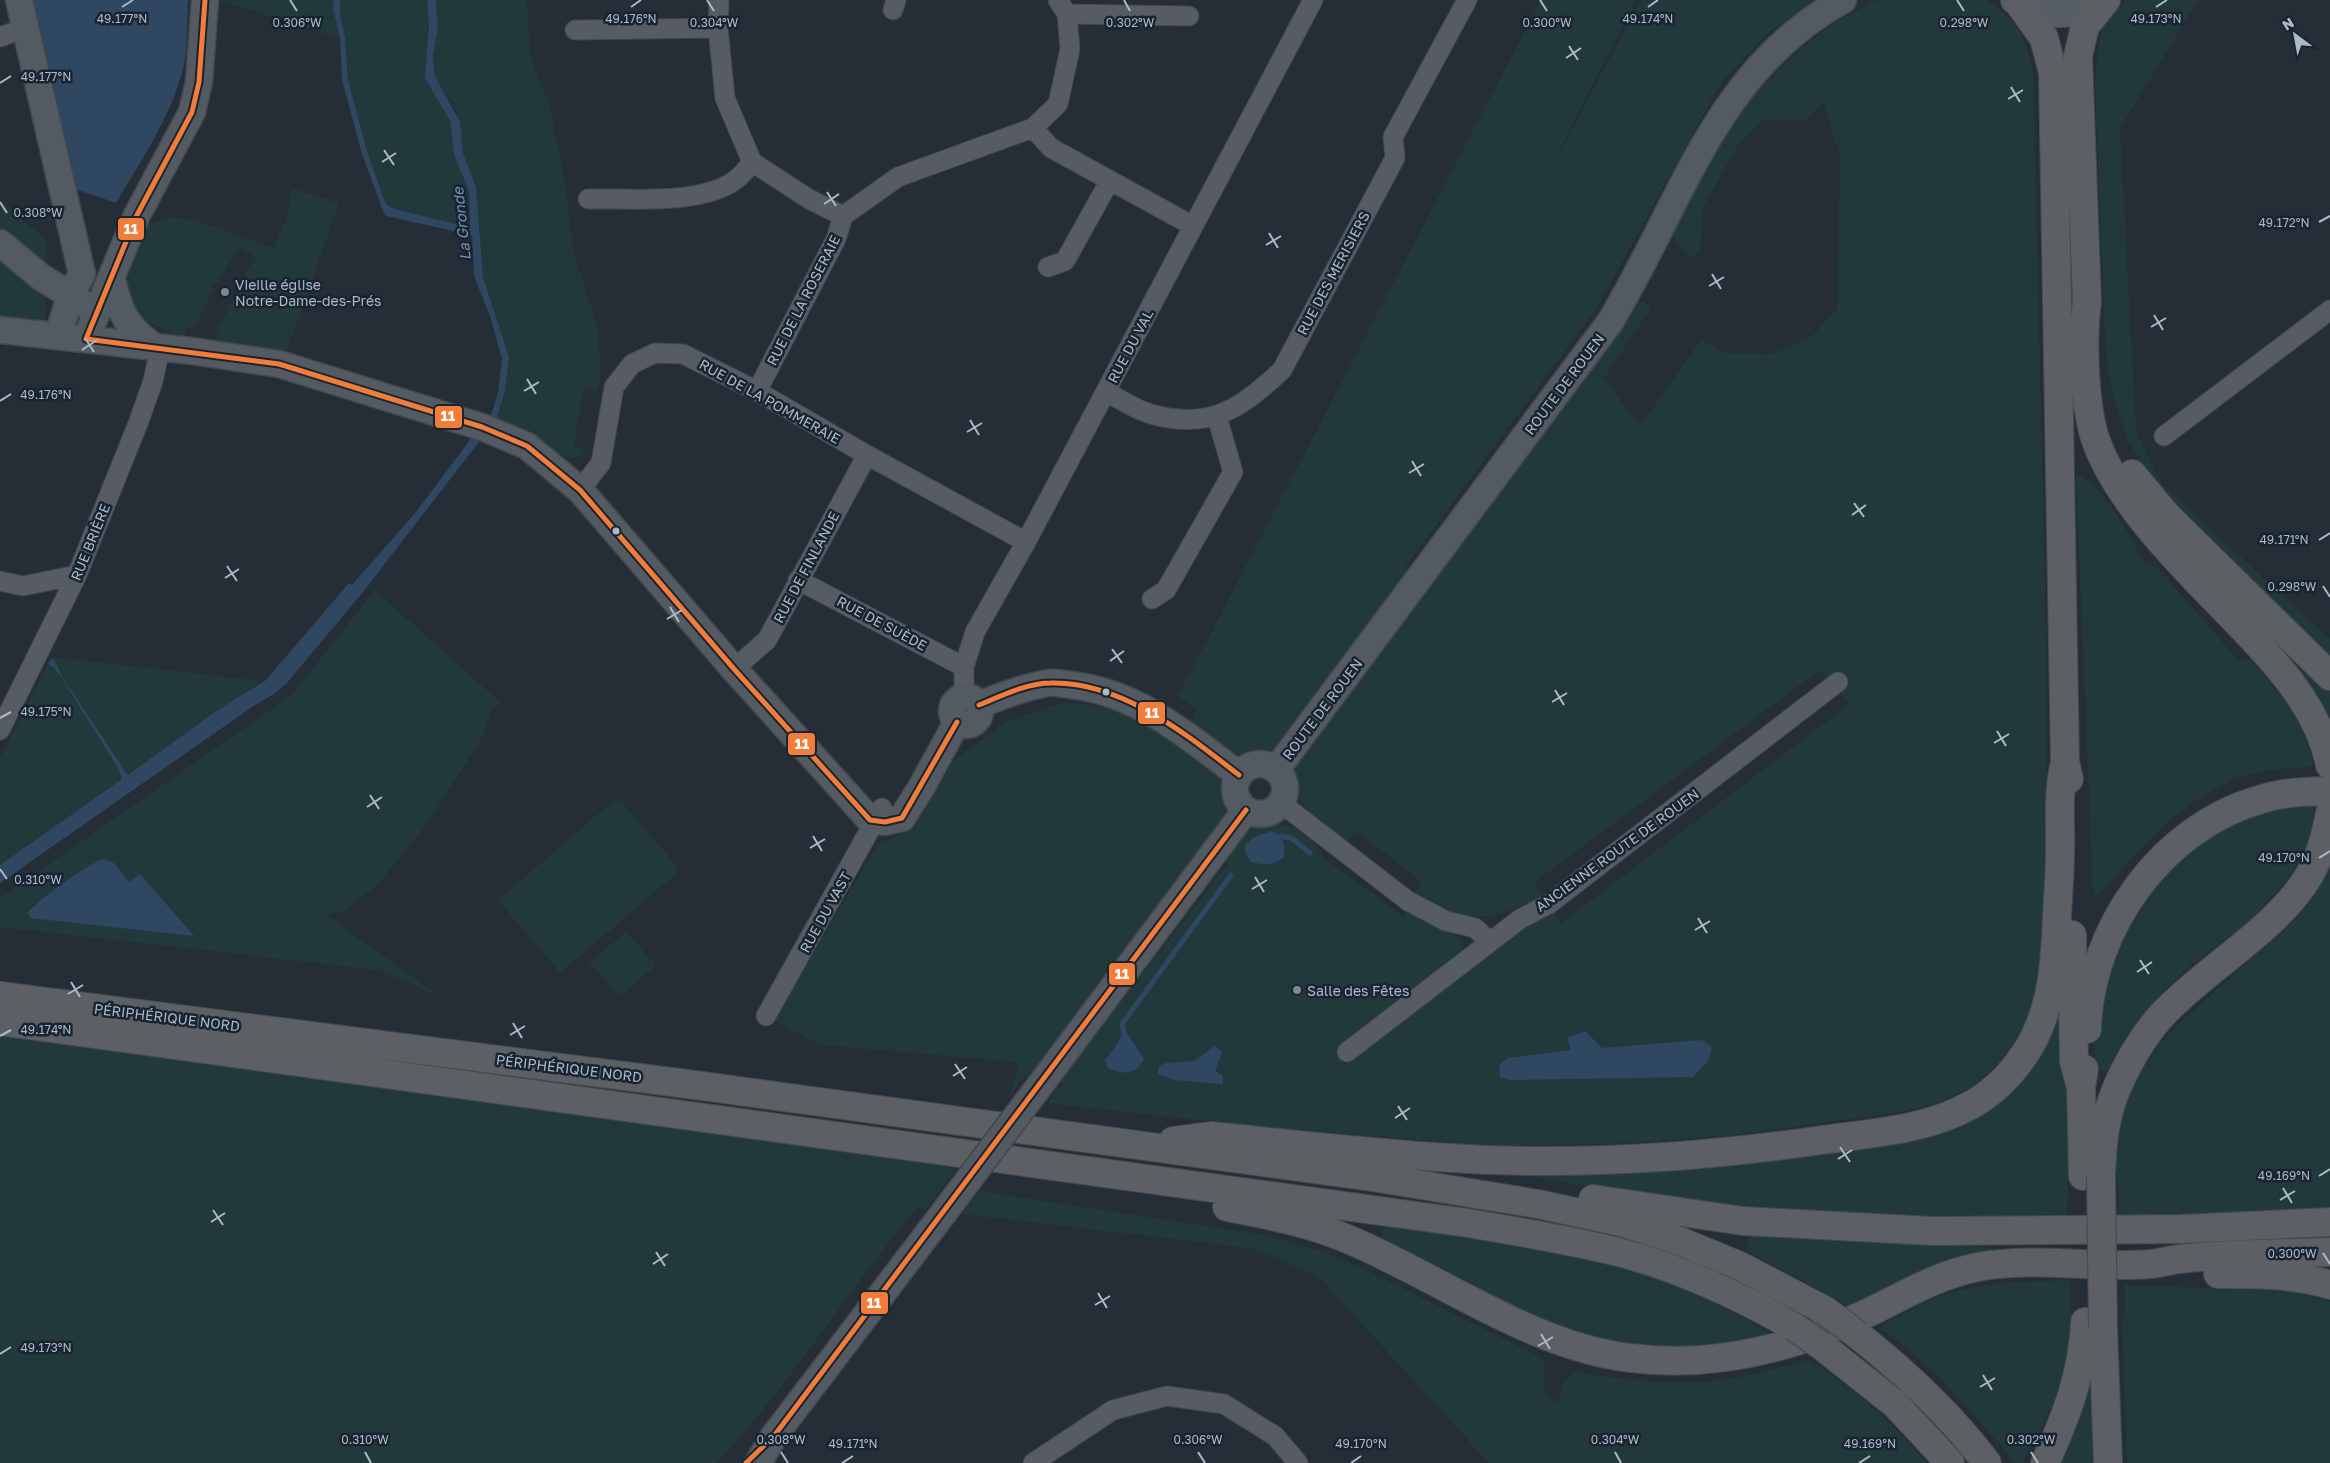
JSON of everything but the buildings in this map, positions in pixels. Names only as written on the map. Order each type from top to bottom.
[{"type":"highway","points":[[2105,0],[2085,26],[2078,56],[2087,302],[2085,350],[2089,407],[2095,438],[2107,466],[2132,505],[2152,530],[2277,666],[2313,718],[2323,738],[2330,765]]},
{"type":"highway","points":[[1137,1145],[1211,1136],[1452,1158],[1606,1160],[1744,1151],[1897,1128],[1948,1116],[1980,1100],[2008,1076],[2026,1053],[2045,1012],[2052,984],[2056,947],[2060,854],[2059,786],[2064,762],[2053,73],[2050,54],[2044,38],[2017,1]]},
{"type":"highway","points":[[2087,302],[2093,320],[2095,362],[2103,404],[2114,440],[2132,474],[2167,516],[2330,676]]},
{"type":"highway","points":[[2064,762],[2070,784],[2074,1061],[2081,1087],[2092,1176],[2094,1325],[2108,1463]]},
{"type":"highway","points":[[2081,1087],[2086,1061],[2087,1022],[2096,971],[2108,938],[2132,895],[2166,856],[2200,829],[2228,812],[2252,802],[2294,793],[2330,791]]},
{"type":"highway","points":[[2092,1176],[2103,1140],[2110,1105],[2138,1048],[2163,1014],[2274,917],[2296,895],[2316,863],[2324,840],[2330,813]]},
{"type":"highway","name":"PÉRIPHÉRIQUE NORD","points":[[0,996],[695,1085],[1137,1145]]},
{"type":"highway","name":"PÉRIPHÉRIQUE NORD","points":[[0,1021],[1405,1214],[1591,1246],[1624,1254],[1683,1274],[1738,1298],[1794,1327],[1822,1346],[1895,1404],[1950,1463]]},
{"type":"highway","points":[[1137,1145],[1372,1177],[1538,1204],[1621,1222],[1713,1254],[1768,1280],[1826,1311],[1858,1335],[1937,1404],[1987,1463]]},
{"type":"highway","points":[[1372,1177],[1394,1171],[1733,1220],[1806,1226],[1932,1231],[2150,1230],[2330,1222]]},
{"type":"highway","points":[[1134,1177],[1164,1194],[1293,1220],[1339,1235],[1547,1336],[1604,1354],[1635,1359],[1726,1359],[1786,1345],[1840,1326],[1926,1283],[1980,1267],[2015,1263],[2151,1264],[2180,1259],[2330,1252]]},
{"type":"highway","points":[[2151,1264],[2182,1274],[2267,1276],[2308,1279],[2330,1284]]},
{"type":"highway","points":[[2045,1463],[2067,1412],[2076,1384],[2084,1347],[2094,1325]]},
{"type":"main road","points":[[2017,1],[2042,12],[2067,13],[2089,8],[2105,0]]},
{"type":"street","points":[[19,0],[82,274],[70,296],[58,336]]},
{"type":"street","points":[[86,339],[137,215],[192,112],[199,82],[205,0]]},
{"type":"street","points":[[719,0],[718,28],[725,98],[752,162],[809,199],[843,216],[898,177],[1033,128],[1058,104],[1070,49],[1062,7],[1189,16]]},
{"type":"street","name":"RUE DU VAL","points":[[972,701],[964,668],[976,632],[1106,392],[1313,0]]},
{"type":"street","name":"RUE DES MERISIERS","points":[[1106,392],[1150,414],[1190,420],[1217,417],[1254,396],[1282,370],[1395,158],[1393,137],[1467,0]]},
{"type":"street","name":"ROUTE DE ROUEN","points":[[1276,770],[1610,322],[1652,247],[1711,130],[1730,102],[1755,71],[1798,28],[1843,0]]},
{"type":"street","points":[[0,37],[25,28]]},
{"type":"street","points":[[574,30],[718,28]]},
{"type":"street","points":[[1033,128],[1051,148],[1109,182],[1193,226]]},
{"type":"street","points":[[588,199],[698,196],[722,188],[739,177],[752,162]]},
{"type":"street","points":[[1048,267],[1065,261],[1109,182]]},
{"type":"street","name":"RUE DE LA ROSERAIE","points":[[756,391],[836,239],[843,216]]},
{"type":"street","points":[[0,243],[41,277],[150,346]]},
{"type":"street","points":[[112,279],[120,310],[130,328],[150,346]]},
{"type":"street","points":[[2164,436],[2330,310]]},
{"type":"street","points":[[2,333],[58,336],[150,346],[280,364],[486,428],[528,446],[580,490],[734,669],[870,820],[879,814],[885,822],[902,818],[917,795],[957,722],[964,725],[974,723],[980,715],[972,701],[1050,682],[1092,687],[1150,710],[1177,727],[1239,775],[1235,794],[1241,806],[1246,810],[1252,813],[1265,813],[1276,808],[1280,802],[1408,901],[1446,921],[1475,928],[1490,942]]},
{"type":"street","name":"RUE BRIÈRE","points":[[0,730],[77,575],[139,420],[153,381],[150,346]]},
{"type":"street","name":"RUE DE LA POMMERAIE","points":[[580,490],[601,463],[614,387],[632,364],[655,353],[683,354],[756,391],[866,455],[1026,542]]},
{"type":"street","points":[[1152,599],[1166,590],[1233,472],[1217,417]]},
{"type":"street","name":"RUE DE FINLANDE","points":[[734,669],[767,640],[866,455]]},
{"type":"street","points":[[0,581],[22,586],[77,575]]},
{"type":"street","name":"RUE DE SUÈDE","points":[[798,580],[964,668]]},
{"type":"street","name":"ANCIENNE ROUTE DE ROUEN","points":[[1347,1052],[1520,919],[1549,904],[1838,682]]},
{"type":"street","name":"ROUTE DE ROUEN","points":[[1239,775],[1245,769],[1260,764],[1276,770],[1284,782],[1284,796],[1280,802]]},
{"type":"street","points":[[758,1463],[774,1436],[1246,810]]},
{"type":"street","name":"RUE DU VAST","points":[[766,1016],[879,814]]},
{"type":"street","points":[[1034,1463],[1113,1410],[1167,1396],[1224,1404],[1275,1436],[1298,1463]]},
{"type":"street","points":[[746,1463],[774,1436]]},
{"type":"green space","points":[[218,0],[334,0],[333,9],[340,38]]},
{"type":"green space","points":[[340,0],[427,0],[429,24],[425,78],[450,121],[454,155],[469,191],[470,227],[399,210],[388,206],[385,202],[368,154],[348,80]]},
{"type":"green space","points":[[436,0],[527,0],[530,55],[549,104],[562,164],[574,254],[599,331],[600,381],[597,390],[584,386],[574,445],[586,450],[581,456],[566,459],[496,420],[505,391],[509,357],[483,277],[476,187],[463,153],[458,115],[435,76],[433,55],[438,30]]},
{"type":"green space","points":[[1541,0],[1636,0],[1535,198],[1641,0],[1814,0],[1770,32],[1721,83],[1595,311],[1406,566],[1407,581],[1276,749],[1249,755],[1230,752],[1212,742],[1191,726],[1196,709],[1178,696]]},
{"type":"green space","points":[[1877,0],[1988,0],[2007,16],[2023,37],[2033,70],[2047,675],[2046,873],[2041,962],[2028,1020],[2000,1063],[1973,1086],[1938,1103],[1899,1112],[1735,1135],[1630,1143],[1500,1146],[1273,1128],[1047,1103],[1062,1084],[1061,1079],[1227,865],[1227,853],[1230,846],[1241,835],[1252,829],[1276,824],[1299,830],[1309,836],[1317,845],[1322,857],[1403,916],[1408,911],[1455,935],[1462,943],[1461,953],[1455,960],[1334,1053],[1345,1064],[1530,925],[1554,913],[1561,923],[1850,704],[1820,670],[1535,882],[1543,896],[1507,912],[1492,915],[1464,915],[1433,904],[1414,894],[1422,882],[1356,831],[1347,842],[1324,825],[1306,808],[1296,787],[1297,758],[1631,304],[1644,301],[1652,307],[1604,378],[1640,426],[1701,340],[1726,353],[1772,354],[1811,337],[1837,310],[1840,158],[1824,103],[1805,121],[1763,120],[1736,148],[1703,208],[1700,248],[1693,259],[1677,245],[1672,234],[1727,132],[1746,104],[1799,49],[1837,21]]},
{"type":"green space","points":[[2127,0],[2198,0],[2120,128],[2136,431],[2162,484],[2330,639],[2330,656],[2156,486],[2126,438],[2110,384],[2105,340],[2095,83],[2099,43],[2104,21]]},
{"type":"green space","points":[[291,188],[339,203],[286,354],[218,342],[214,337],[234,298],[238,297],[235,295],[243,284],[241,281],[255,257],[238,247],[224,273],[221,274],[218,283],[214,282],[212,287],[214,288],[194,327],[189,326],[184,337],[133,317],[128,304],[127,280],[129,269],[147,224],[173,217],[198,221],[274,248],[283,223],[286,224]]},
{"type":"green space","points":[[0,200],[47,241],[45,321],[0,316]]},
{"type":"green space","points":[[2076,474],[2097,488],[2116,513],[2145,564],[2157,567],[2239,661],[2250,659],[2270,683],[2298,722],[2310,750],[2313,766],[2250,774],[2220,786],[2200,798],[2163,826],[2100,894],[2093,894]]},
{"type":"green space","points":[[375,590],[500,702],[492,710],[483,736],[427,824],[402,855],[377,885],[345,910],[338,913],[325,914],[442,998],[378,970],[0,927],[0,898],[292,695]]},
{"type":"green space","points":[[2252,624],[2265,624],[2330,686],[2330,732]]},
{"type":"green space","points":[[51,657],[261,682],[128,775],[62,677],[54,660],[50,660]]},
{"type":"green space","points":[[48,664],[54,668],[61,678],[118,768],[122,779],[0,865],[0,758]]},
{"type":"green space","points":[[1065,702],[1103,707],[1126,714],[1157,730],[1191,752],[1217,773],[1223,782],[1226,817],[1030,1077],[1024,1076],[1009,1098],[1019,1062],[821,1045],[773,1020],[879,843],[915,827],[954,760],[1008,721]]},
{"type":"green space","points":[[613,801],[621,801],[675,864],[676,874],[560,973],[498,900]]},
{"type":"green space","points":[[2315,801],[2310,838],[2292,874],[2251,920],[2191,965],[2157,998],[2123,1040],[2111,1069],[2103,1073],[2095,1061],[2095,1035],[2104,971],[2128,912],[2169,865],[2233,817]]},
{"type":"green space","points":[[2330,868],[2330,1211],[2230,1215],[2119,1215],[2118,1131],[2124,1104],[2139,1074],[2175,1027],[2295,920],[2312,899]]},
{"type":"green space","points":[[626,932],[656,965],[621,997],[589,963]]},
{"type":"green space","points":[[2060,1015],[2064,1018],[2072,1172],[2068,1180],[2067,1216],[1927,1216],[1787,1210],[1682,1200],[1509,1173],[1969,1117],[2055,1016]]},
{"type":"green space","points":[[0,1030],[775,1140],[956,1168],[927,1208],[917,1208],[891,1240],[770,1402],[717,1463],[0,1463]]},
{"type":"green space","points":[[979,1191],[1259,1234],[1319,1250],[1360,1267],[1544,1359],[1545,1394],[1559,1403],[1562,1385],[1575,1372],[1647,1381],[1683,1382],[1741,1377],[1808,1360],[1840,1381],[1871,1406],[1901,1434],[1926,1463],[1489,1463],[1318,1276],[1250,1248],[962,1214]]},
{"type":"green space","points":[[1384,1226],[1511,1244],[1637,1272],[1667,1282],[1709,1300],[1775,1337],[1708,1352],[1623,1348],[1522,1314],[1473,1284],[1425,1260],[1380,1242]]},
{"type":"green space","points":[[1749,1233],[2000,1248],[1942,1262],[1890,1285],[1851,1307],[1746,1250]]},
{"type":"green space","points":[[2070,1280],[2073,1340],[2053,1405],[2022,1463],[2015,1463],[1935,1373],[1880,1328],[1921,1303],[1963,1289],[2008,1283]]},
{"type":"green space","points":[[2125,1285],[2289,1291],[2330,1302],[2330,1463],[2127,1463],[2122,1319],[2125,1313]]},
{"type":"green space","points":[[2096,1311],[2098,1463],[2055,1463]]},
{"type":"water","points":[[31,0],[188,0],[186,49],[179,84],[155,137],[116,203],[72,188]]},
{"type":"water","points":[[334,0],[340,0],[348,80],[368,154],[385,202],[388,206],[399,210],[468,227],[470,226],[469,191],[454,155],[450,121],[425,78],[429,24],[427,0],[436,0],[438,30],[433,55],[435,76],[460,122],[463,153],[476,187],[483,277],[509,357],[505,391],[496,420],[363,592],[286,684],[0,883],[0,865],[122,779],[118,768],[61,677],[48,664],[50,660],[54,659],[62,677],[128,775],[215,712],[266,680],[349,583],[352,585],[416,512],[470,440],[490,418],[498,393],[502,359],[491,319],[474,276],[472,236],[386,216],[383,211],[362,154],[342,80],[340,38],[333,9]]},
{"type":"water","points":[[1272,831],[1283,841],[1284,857],[1269,864],[1251,862],[1245,853],[1245,845],[1254,837]]},
{"type":"water","points":[[104,859],[114,863],[129,882],[140,874],[194,936],[30,918],[28,912],[64,882],[87,867]]},
{"type":"water","points":[[1585,1031],[1602,1048],[1702,1040],[1712,1047],[1708,1061],[1693,1077],[1510,1080],[1500,1077],[1499,1065],[1508,1058],[1571,1050],[1567,1038]]},
{"type":"water","points":[[1127,1033],[1144,1059],[1137,1068],[1129,1072],[1119,1072],[1108,1068],[1105,1060],[1116,1046],[1122,1034]]},
{"type":"water","points":[[1215,1046],[1222,1052],[1215,1071],[1223,1076],[1223,1084],[1174,1080],[1158,1074],[1159,1066],[1166,1063],[1194,1061]]},
{"type":"waterway","points":[[1281,836],[1291,838],[1310,853]]},
{"type":"waterway","points":[[1124,1033],[1122,1024],[1231,875]]},
{"type":"transit line","name":"11","points":[[205,0],[199,82],[192,112],[137,215],[86,339],[279,364],[482,427],[527,446],[580,490],[734,669],[870,820],[885,822],[902,818],[957,722]]},
{"type":"transit line","name":"11","points":[[979,705],[1033,685],[1051,683],[1077,685],[1103,691],[1152,713],[1198,743],[1239,775]]},
{"type":"transit line","name":"11","points":[[746,1463],[774,1436],[1246,810]]},
{"type":"place","name":"Vieille église Notre-Dame-des-Prés","points":[[225,292]]},
{"type":"place","name":"Salle des Fêtes","points":[[1297,990]]},
{"type":"water label","name":"La Gronde","points":[[461,224]]}]
